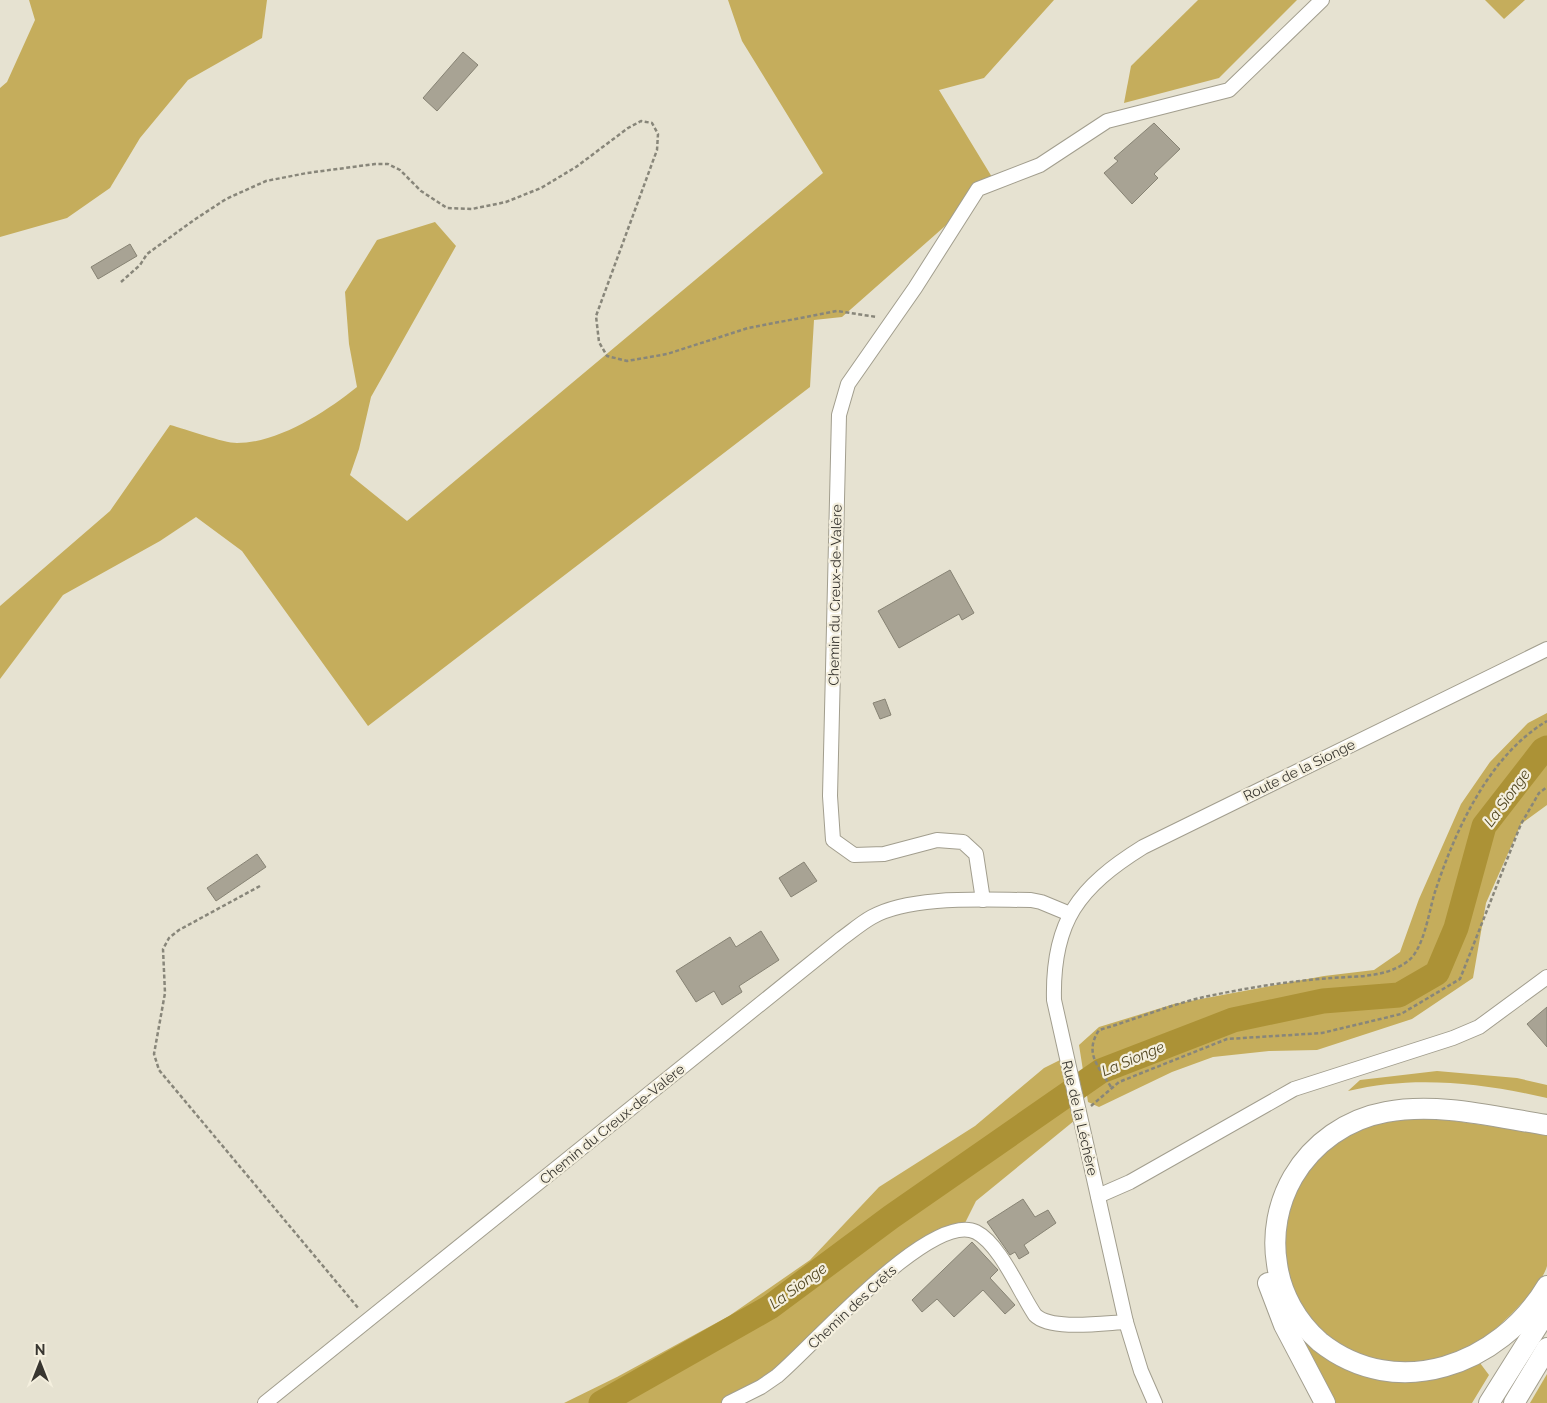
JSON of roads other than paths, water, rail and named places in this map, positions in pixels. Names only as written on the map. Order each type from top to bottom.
[{"type":"highway","points":[[1325,1403],[1279,1315],[1271,1293],[1265,1266],[1263,1236],[1268,1205],[1279,1176],[1289,1159],[1311,1135],[1329,1121],[1354,1108],[1386,1099],[1441,1097],[1547,1113]]},
{"type":"highway","points":[[1547,1125],[1429,1109],[1386,1112],[1352,1123],[1317,1146],[1296,1172],[1282,1200],[1275,1240],[1277,1268],[1282,1285],[1302,1323],[1316,1338],[1342,1357],[1364,1367],[1386,1373],[1411,1374],[1436,1371],[1457,1365],[1477,1355],[1522,1319],[1547,1286]]},
{"type":"highway","points":[[1489,1403],[1547,1311]]},
{"type":"highway","points":[[1514,1403],[1547,1348]]},
{"type":"street","name":"Chemin du Creux-de-Valère","points":[[983,900],[976,854],[963,842],[937,840],[884,854],[854,855],[833,840],[830,796],[839,416],[848,384],[978,188],[1040,165],[1107,122],[1229,90],[1322,0]]},
{"type":"street","name":"Route de la Sionge","points":[[1070,914],[1084,892],[1101,876],[1143,847],[1547,650]]},
{"type":"street","name":"Chemin du Creux-de-Valère","points":[[265,1403],[841,939],[873,916],[902,906],[942,901],[983,900],[1031,900],[1070,914]]},
{"type":"street","name":"Rue de la Léchère","points":[[1070,914],[1061,935],[1054,978],[1054,1000],[1126,1322],[1141,1371],[1155,1403]]},
{"type":"street","points":[[1098,1196],[1130,1182],[1287,1092],[1312,1082],[1453,1038],[1479,1027],[1547,977]]},
{"type":"street","name":"Chemin des Crêts","points":[[728,1403],[761,1387],[777,1376],[885,1274],[928,1242],[942,1234],[957,1230],[968,1230],[982,1235],[1004,1264],[1035,1315],[1042,1321],[1065,1324],[1126,1322]]},
{"type":"waterway","name":"La Sionge","points":[[601,1403],[770,1307],[891,1217],[1101,1071],[1233,1020],[1323,1001],[1399,995],[1437,973],[1456,928],[1484,826],[1543,750],[1547,748]]}]
